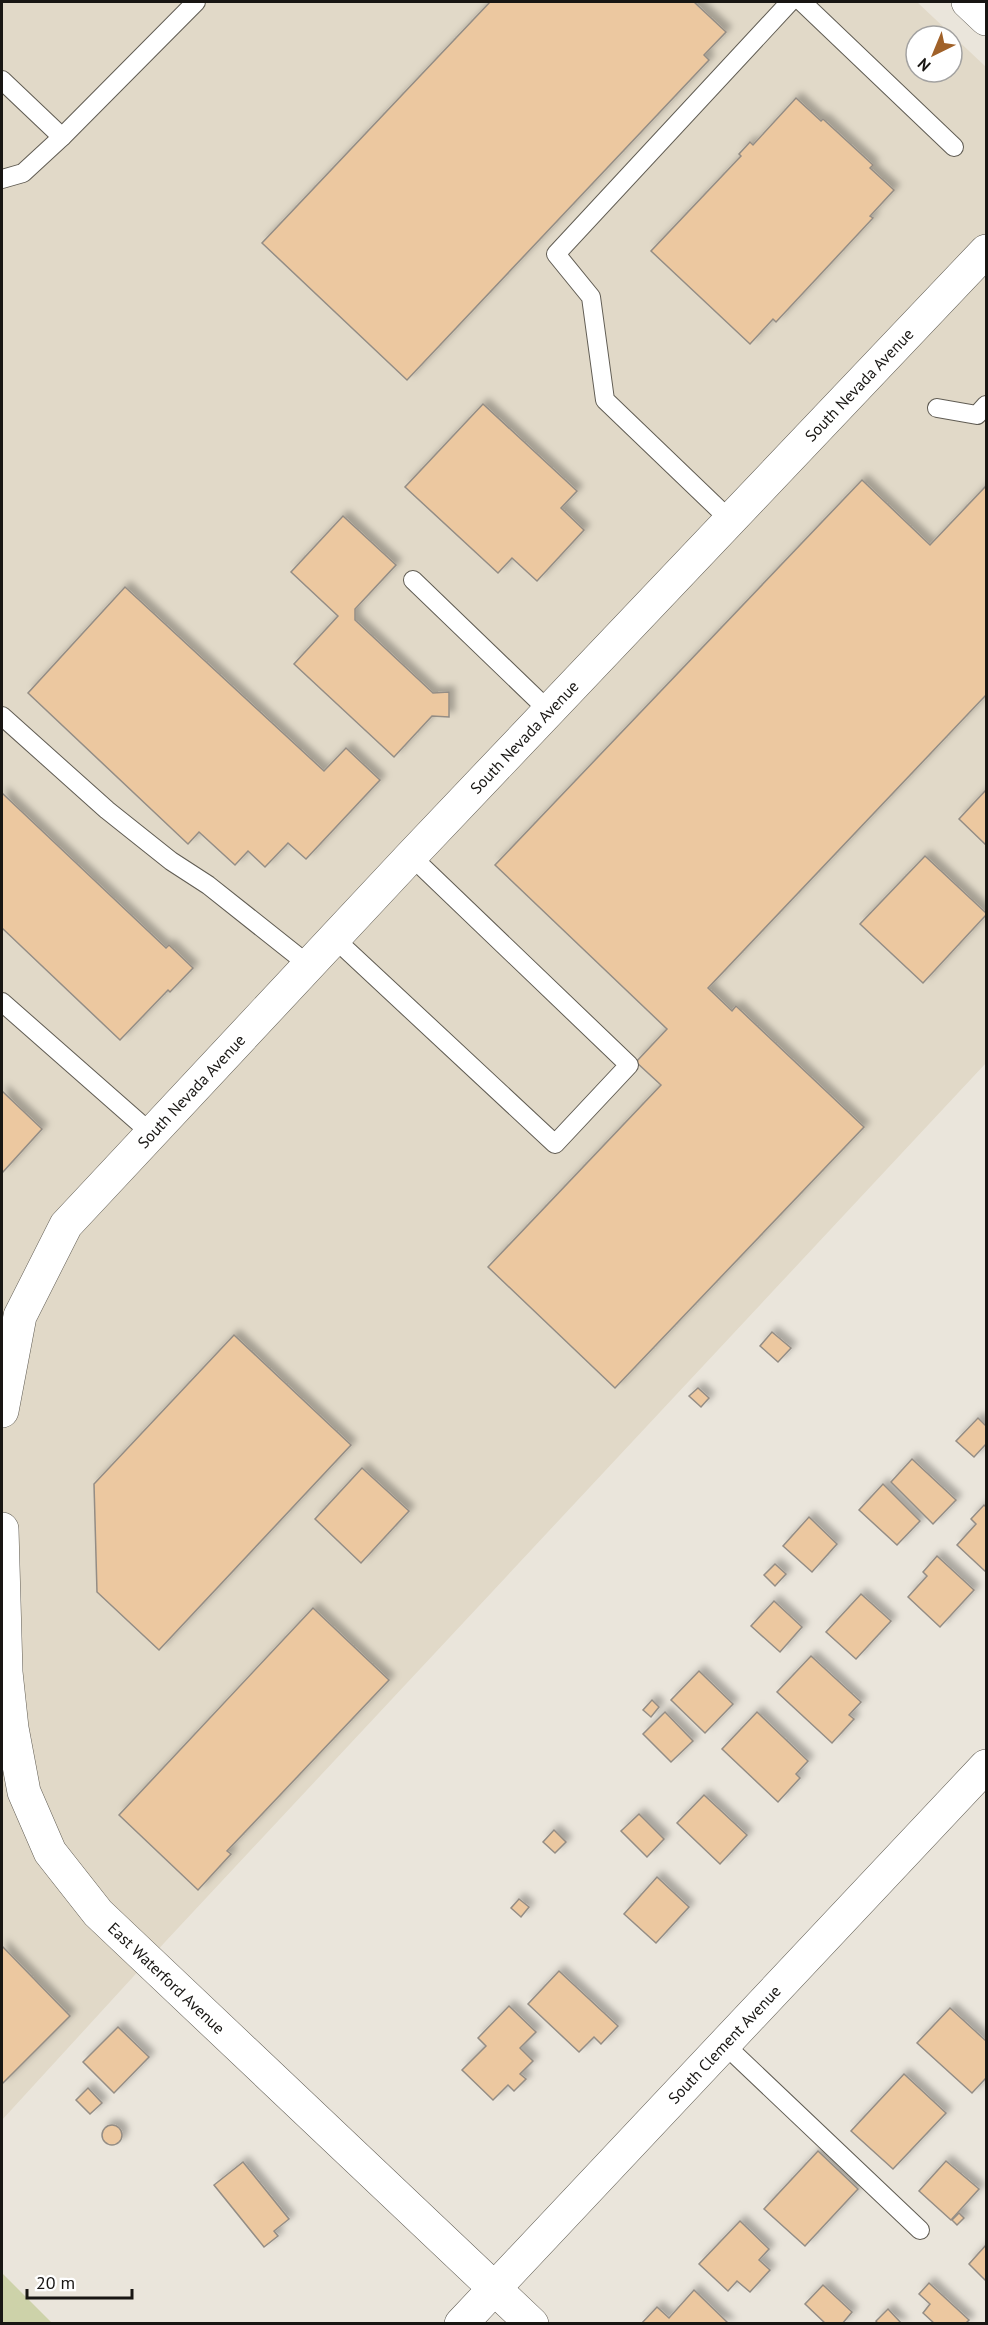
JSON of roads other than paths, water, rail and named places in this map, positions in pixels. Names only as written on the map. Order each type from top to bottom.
[{"type":"street","points":[[969,2],[987,19]]},
{"type":"street","name":"South Nevada Avenue","points":[[2,1411],[21,1316],[66,1225],[411,856],[987,251]]},
{"type":"street","name":"East Waterford Avenue","points":[[2,1529],[6,1672],[12,1728],[24,1792],[50,1852],[98,1913],[532,2324]]},
{"type":"street","name":"South Clement Avenue","points":[[461,2324],[987,1766]]},
{"type":"lane","points":[[2,179],[23,173],[62,137],[196,2]]},
{"type":"lane","points":[[730,520],[605,400],[591,297],[556,254],[790,2]]},
{"type":"lane","points":[[802,2],[954,147]]},
{"type":"lane","points":[[2,80],[62,137]]},
{"type":"lane","points":[[937,408],[977,415],[987,405]]},
{"type":"lane","points":[[413,580],[549,711]]},
{"type":"lane","points":[[2,716],[143,839],[208,885],[310,966]]},
{"type":"lane","points":[[335,939],[555,1144],[629,1065],[411,856]]},
{"type":"lane","points":[[2,1002],[152,1134]]},
{"type":"lane","points":[[724,2044],[920,2230]]}]
